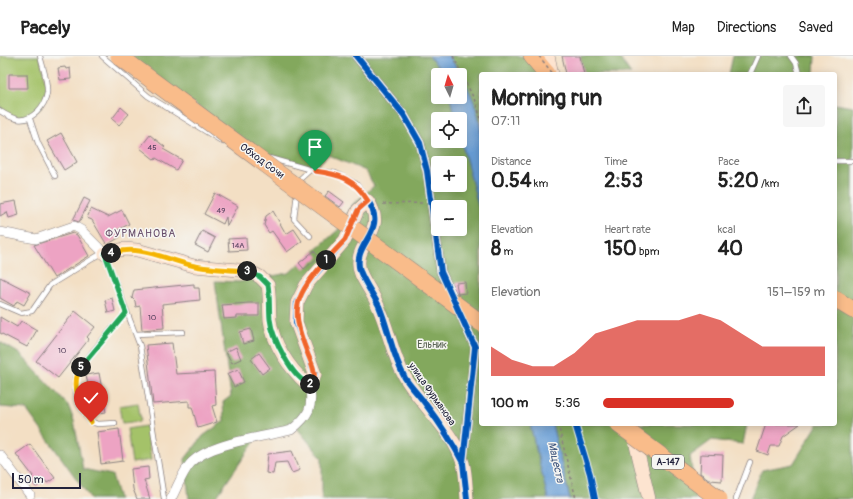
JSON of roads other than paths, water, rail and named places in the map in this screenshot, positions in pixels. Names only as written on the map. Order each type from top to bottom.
[{"type":"highway","name":"Обход Сочи","points":[[120,56],[479,322]]},
{"type":"highway","points":[[532,56],[545,72]]},
{"type":"highway","points":[[837,300],[853,310]]},
{"type":"highway","name":"А-147","points":[[621,426],[719,499]]},
{"type":"street","name":"улица Фурманова","points":[[356,56],[404,115],[414,131],[424,157],[441,272],[475,347],[463,463],[467,499]]},
{"type":"street","points":[[548,56],[552,72]]},
{"type":"street","name":"улица Фурманова","points":[[370,203],[375,222],[374,227],[360,252],[358,263],[361,272],[379,306],[394,356],[406,378],[453,442],[463,463]]},
{"type":"street","points":[[309,384],[312,382],[315,374],[296,322],[297,303],[306,284],[345,240],[358,210],[370,203]]},
{"type":"street","points":[[0,232],[36,239],[74,226],[81,230],[103,253],[124,249],[137,250],[194,266],[250,271],[260,277],[268,285],[270,318],[275,338],[293,370],[309,384],[311,400],[310,411],[301,422],[291,430],[214,448],[198,456],[190,464],[171,499]]},
{"type":"street","points":[[631,426],[649,499]]},
{"type":"street","points":[[0,455],[30,495]]},
{"type":"lane","points":[[0,111],[15,118],[30,119],[42,108],[47,95],[46,79],[40,56]]},
{"type":"lane","points":[[102,56],[148,96],[202,131],[228,145]]},
{"type":"lane","points":[[751,72],[758,56]]},
{"type":"lane","points":[[791,56],[796,63],[798,72]]},
{"type":"lane","points":[[30,119],[55,176]]},
{"type":"lane","points":[[235,148],[310,170],[335,173],[356,184],[370,203]]},
{"type":"lane","points":[[837,161],[853,161]]},
{"type":"lane","points":[[310,170],[298,180],[294,219],[310,236]]},
{"type":"lane","points":[[0,304],[21,313],[32,311],[50,285],[103,253],[140,346],[164,499]]},
{"type":"lane","points":[[115,422],[98,424],[91,422],[76,390],[75,383],[80,368],[126,313]]},
{"type":"lane","points":[[136,334],[183,332]]},
{"type":"lane","points":[[736,499],[750,462]]},
{"type":"water","points":[[429,56],[449,56],[457,68],[439,68]]},
{"type":"water","points":[[467,86],[479,119],[479,208],[467,163],[467,156],[465,156],[463,148],[467,148],[467,112],[453,112],[452,104],[467,104]]},
{"type":"water","name":"Мацеста","points":[[530,426],[552,426],[570,499],[548,499]]},
{"type":"district","name":"ФУРМАНОВА","points":[[141,233]]},
{"type":"park label","name":"Ельник","points":[[432,345]]}]
